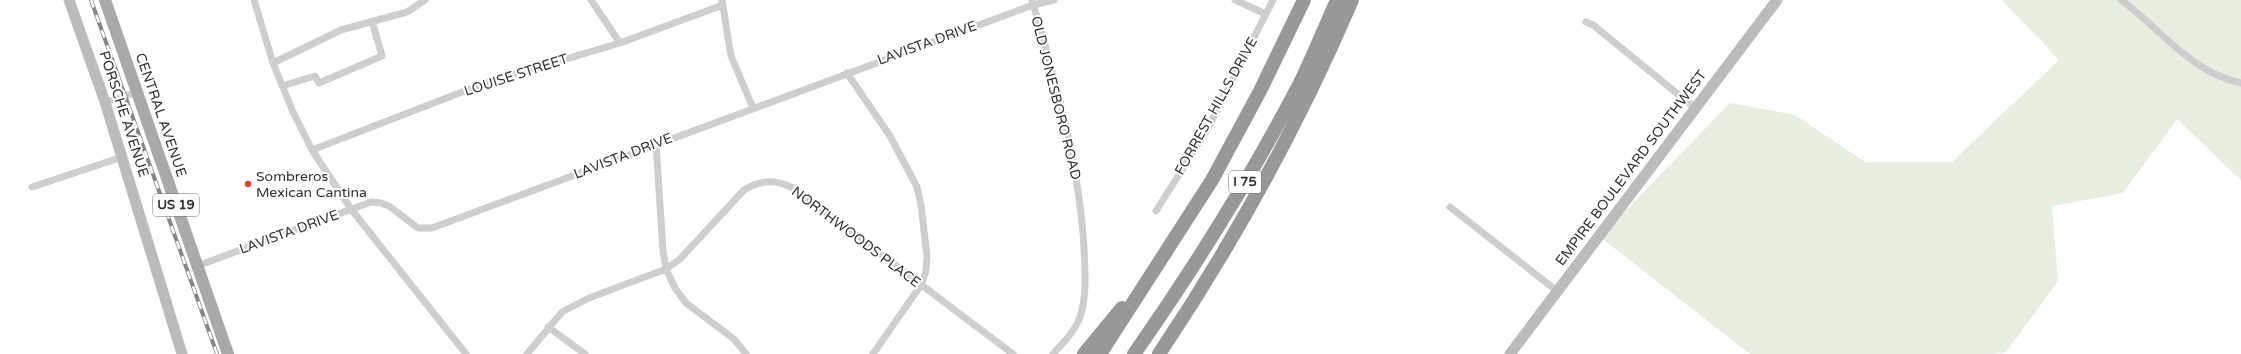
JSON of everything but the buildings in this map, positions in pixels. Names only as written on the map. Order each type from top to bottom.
[{"type":"highway","name":"I 75","points":[[1100,354],[1215,174],[1264,84],[1304,0]]},
{"type":"highway","name":"I 75","points":[[1134,354],[1200,258],[1237,196],[1300,81],[1337,0]]},
{"type":"highway","points":[[1159,354],[1216,267],[1272,168],[1303,107],[1352,0]]},
{"type":"highway","points":[[1084,354],[1158,265]]},
{"type":"main road","name":"CENTRAL AVENUE","points":[[105,0],[228,354]]},
{"type":"street","name":"PORSCHE AVENUE","points":[[69,0],[105,102],[182,354]]},
{"type":"street","points":[[254,0],[273,63],[312,150],[351,209],[466,354]]},
{"type":"street","points":[[591,0],[620,43]]},
{"type":"street","name":"LAVISTA DRIVE","points":[[197,266],[371,202],[389,206],[418,228],[432,228],[847,73],[1032,2],[1054,0]]},
{"type":"street","points":[[1235,0],[1266,14]]},
{"type":"street","name":"FORREST HILLS DRIVE","points":[[1156,211],[1206,130],[1273,0]]},
{"type":"street","name":"EMPIRE BOULEVARD SOUTHWEST","points":[[1510,354],[1777,0]]},
{"type":"street","points":[[2121,0],[2195,63],[2218,75],[2241,83]]},
{"type":"street","points":[[273,63],[341,30],[408,12],[424,1]]},
{"type":"street","name":"OLD JONESBORO ROAD","points":[[1032,2],[1066,126],[1081,210],[1084,299],[1079,319],[1071,334],[1054,354]]},
{"type":"street","points":[[722,3],[731,56],[752,108]]},
{"type":"street","name":"LOUISE STREET","points":[[312,150],[488,82],[620,43],[722,3]]},
{"type":"street","points":[[282,86],[315,76],[319,83],[382,56],[372,21]]},
{"type":"street","points":[[1586,22],[1593,25],[1695,108]]},
{"type":"street","points":[[847,73],[890,136],[917,187],[921,205],[927,256],[926,271],[921,285],[872,354]]},
{"type":"street","points":[[105,102],[138,92]]},
{"type":"street","points":[[656,144],[663,251],[666,269],[675,288],[686,303],[734,339],[746,354]]},
{"type":"street","points":[[32,187],[122,157]]},
{"type":"street","name":"NORTHWOODS PLACE","points":[[527,354],[562,312],[589,298],[666,269],[680,259],[744,190],[757,183],[772,181],[783,183],[793,188],[1013,354]]},
{"type":"street","points":[[1450,207],[1557,291]]},
{"type":"street","points":[[548,327],[585,354]]},
{"type":"green space","points":[[2002,0],[2241,0],[2241,180],[2177,119],[2123,193],[2052,206],[2058,281],[2006,352],[1993,354],[1750,354],[1600,237],[1730,103],[1795,115],[1865,162],[1952,162],[2059,60]]},
{"type":"railway","points":[[91,0],[217,354]]},
{"type":"place","name":"Sombreros Mexican Cantina","points":[[248,184]]}]
